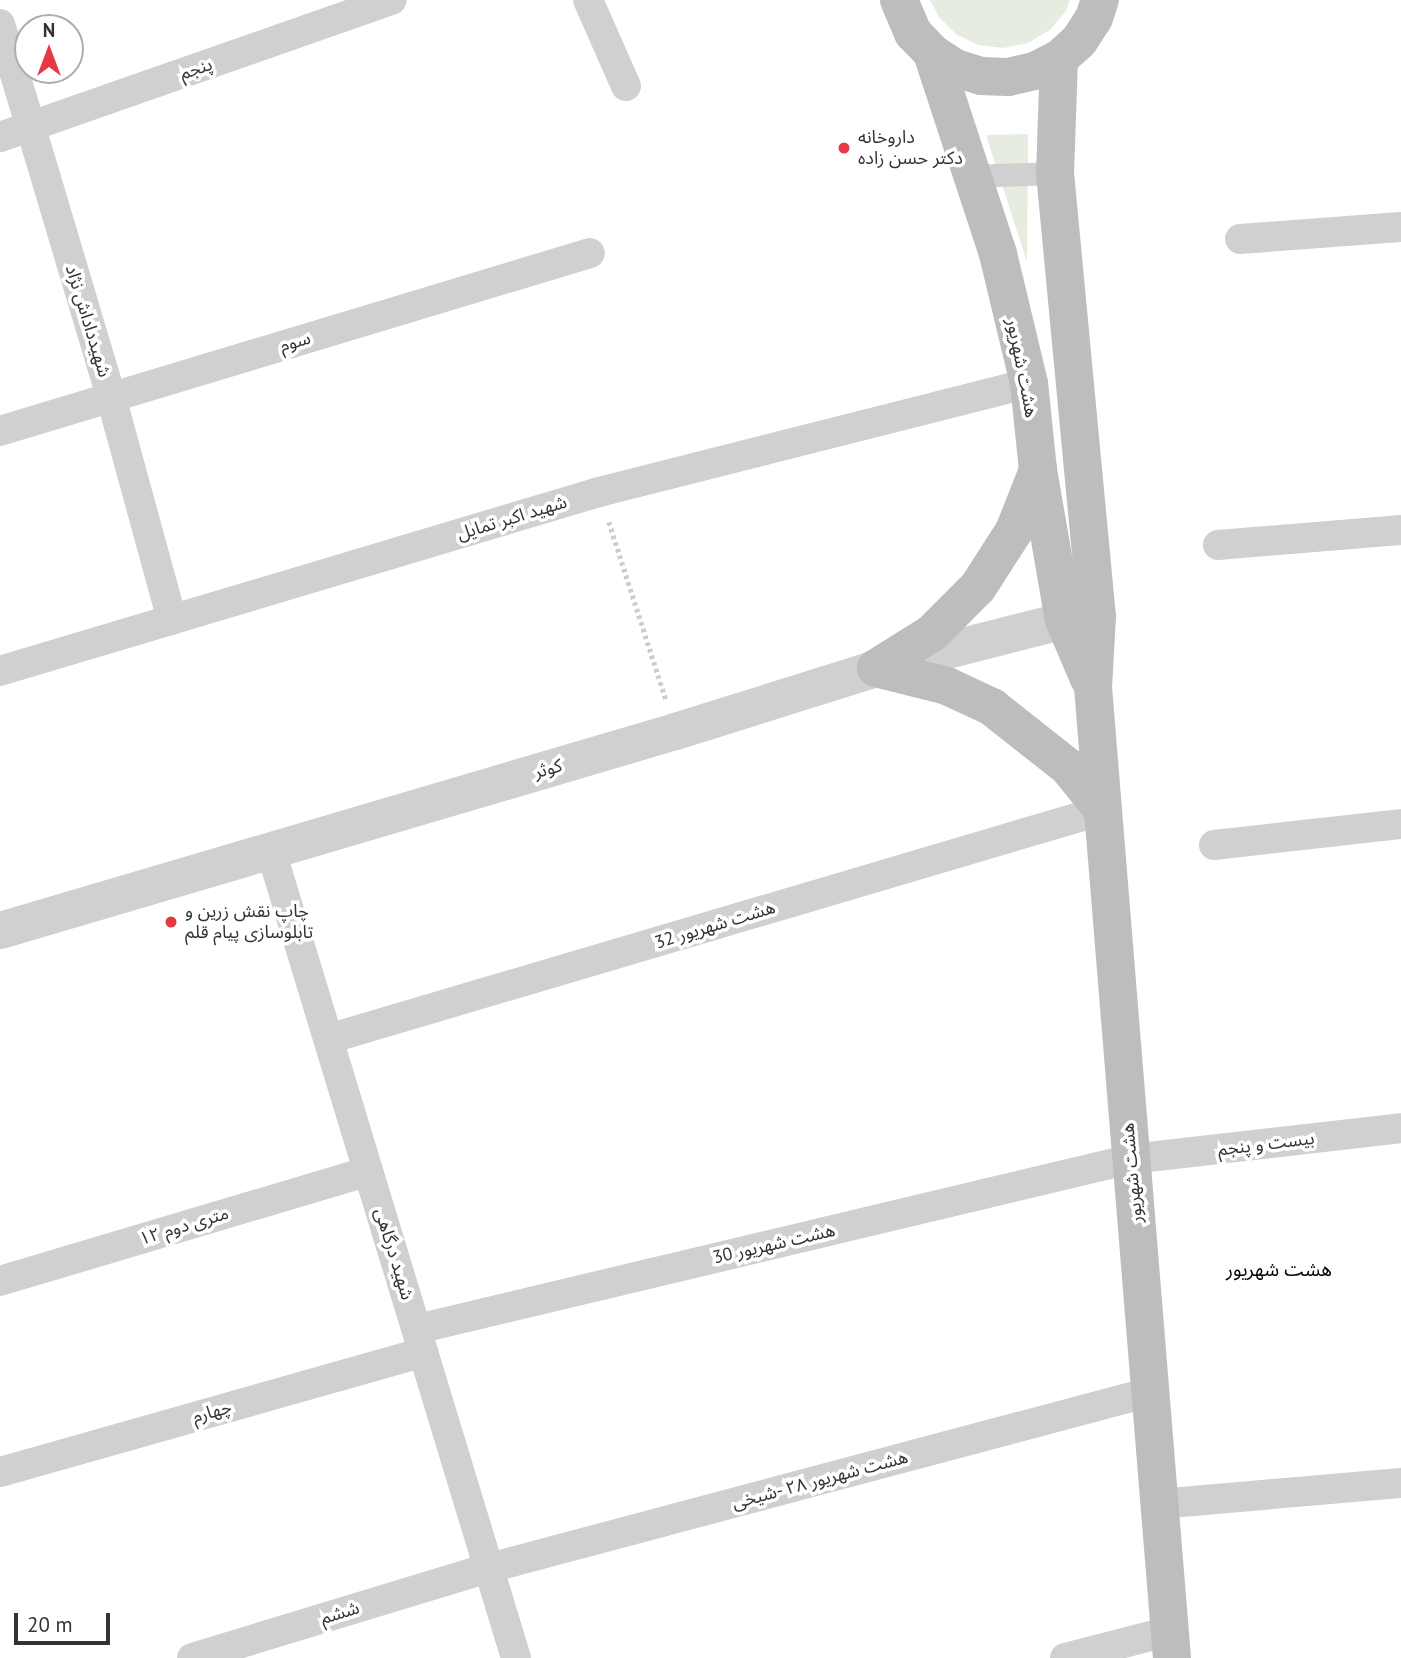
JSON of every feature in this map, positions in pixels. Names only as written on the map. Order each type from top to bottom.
[{"type":"main road","points":[[899,0],[913,33],[932,53],[955,68],[981,76],[1008,77],[1035,71],[1059,59],[1079,41],[1094,18],[1100,0]]},
{"type":"main road","name":"هشت شهریور","points":[[932,53],[998,254],[1029,383],[1038,470],[1080,618],[1093,687],[1171,1645]]},
{"type":"main road","name":"هشت شهریور","points":[[1059,59],[1055,173],[1080,618]]},
{"type":"main road","points":[[876,668],[932,633],[978,587],[1014,531],[1038,470]]},
{"type":"main road","points":[[876,668],[947,686],[992,707],[1068,767],[1102,810]]},
{"type":"street","name":"پنجم","points":[[0,137],[392,0]]},
{"type":"street","points":[[589,0],[626,86]]},
{"type":"street","name":"شهیدداداش نژاد","points":[[0,24],[111,397],[172,620]]},
{"type":"street","points":[[971,176],[1055,173]]},
{"type":"street","points":[[1240,239],[1401,227]]},
{"type":"street","name":"سوم","points":[[0,431],[590,253]]},
{"type":"street","name":"شهید اکبر تمایل","points":[[0,671],[599,492],[1029,383]]},
{"type":"street","points":[[1218,545],[1401,530]]},
{"type":"street","name":"کوثر","points":[[0,930],[676,731],[876,668],[1080,618]]},
{"type":"street","name":"هشت شهریور 32","points":[[328,1039],[1102,810]]},
{"type":"street","points":[[1214,845],[1401,824]]},
{"type":"street","name":"شهید درگاهی","points":[[271,851],[516,1658]]},
{"type":"street","name":"بیست و پنجم","points":[[1131,1159],[1401,1128]]},
{"type":"street","name":"هشت شهریور 30","points":[[420,1341],[1131,1159]]},
{"type":"street","name":"۱۲ متری دوم","points":[[0,1281],[368,1171]]},
{"type":"street","name":"چهارم","points":[[0,1472],[420,1341]]},
{"type":"street","name":"هشت شهریور ۲۸ -شیخی","points":[[489,1568],[1150,1392]]},
{"type":"street","points":[[1159,1504],[1401,1483]]},
{"type":"street","name":"ششم","points":[[191,1658],[489,1568]]},
{"type":"street","points":[[1065,1658],[1171,1645]]},
{"type":"path","points":[[599,492],[676,731]]},
{"type":"shaded area","points":[[930,0],[1070,0],[1066,11],[1050,30],[1028,43],[1003,48],[978,45],[956,34],[939,17]]},
{"type":"shaded area","points":[[1028,134],[1027,262],[986,135]]},
{"type":"place","name":"داروخانه دکتر حسن زاده","points":[[844,148]]},
{"type":"place","name":"چاپ نقش زرین و تابلوسازی پیام قلم","points":[[171,922]]},
{"type":"district","name":"هشت شهریور","points":[[1279,1270]]}]
